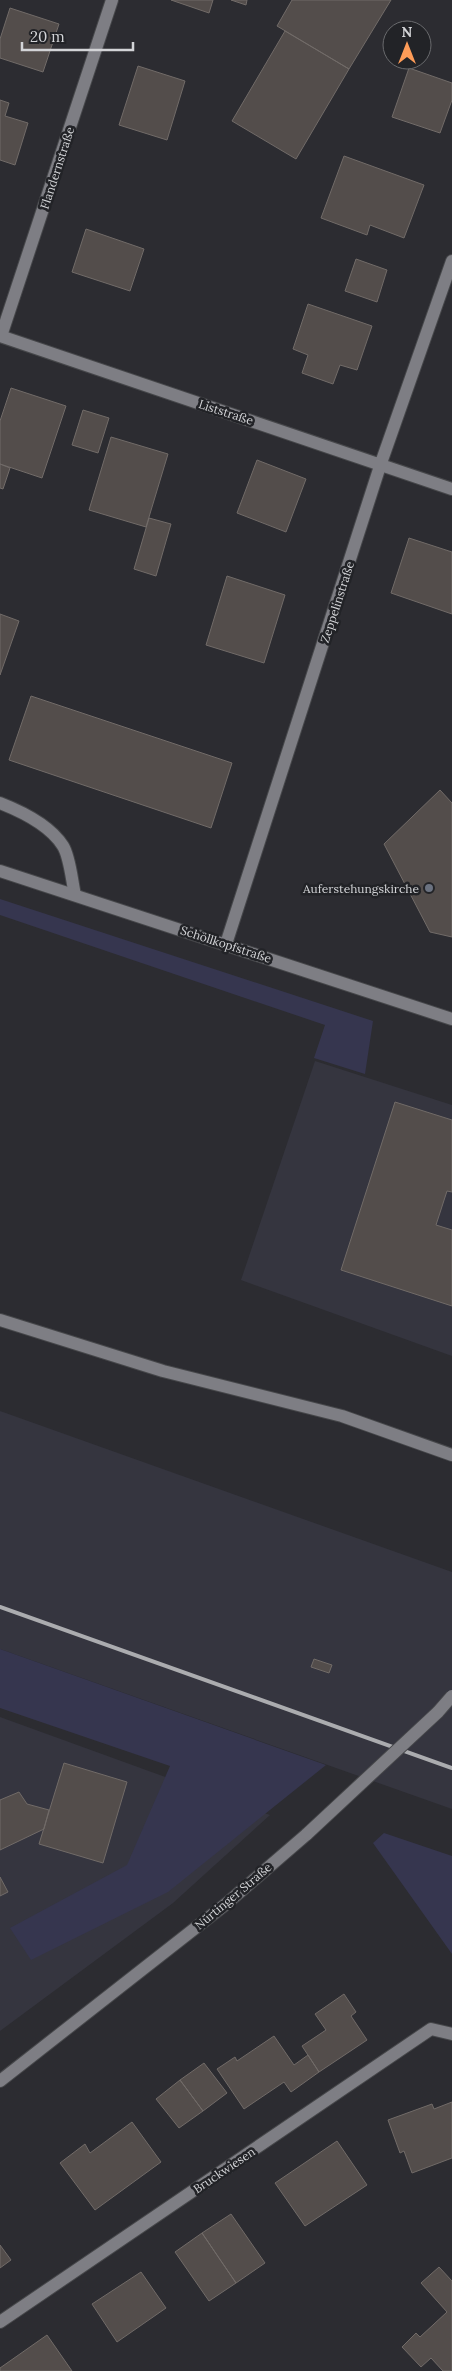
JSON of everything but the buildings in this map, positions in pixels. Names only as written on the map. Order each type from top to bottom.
[{"type":"street","name":"Flandernstraße","points":[[0,336],[112,0]]},
{"type":"street","name":"Zeppelinstraße","points":[[226,944],[381,463],[452,261]]},
{"type":"street","name":"Liststraße","points":[[0,336],[381,463],[452,489]]},
{"type":"street","points":[[0,804],[29,816],[47,828],[64,847],[75,895]]},
{"type":"street","name":"Schöllkopfstraße","points":[[0,871],[452,1019]]},
{"type":"street","points":[[0,1320],[163,1371],[342,1416],[452,1455]]},
{"type":"street","name":"Nürtinger Straße","points":[[0,2081],[226,1904],[307,1834],[438,1712],[452,1696]]},
{"type":"street","name":"Bruckwiesen","points":[[0,2322],[431,2029],[452,2034]]},
{"type":"shaded area","points":[[0,899],[373,1021],[365,1074],[314,1058],[325,1025],[0,915]]},
{"type":"shaded area","points":[[315,1061],[452,1105],[452,1356],[241,1280]]},
{"type":"shaded area","points":[[0,1411],[452,1572],[452,1809],[0,1649]]},
{"type":"shaded area","points":[[0,1649],[326,1765],[168,1892],[31,1960],[10,1928],[127,1865],[170,1766],[0,1708]]},
{"type":"shaded area","points":[[0,1717],[270,1815],[173,1903],[0,2031]]},
{"type":"shaded area","points":[[384,1833],[452,1856],[452,1954],[373,1843]]},
{"type":"railway","points":[[0,1607],[452,1768]]},
{"type":"place","name":"Auferstehungskirche","points":[[429,888]]}]
